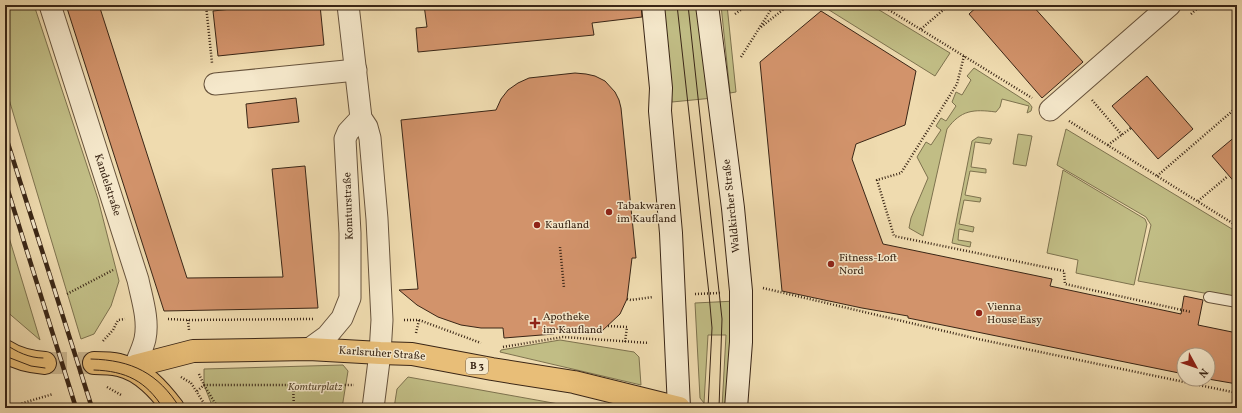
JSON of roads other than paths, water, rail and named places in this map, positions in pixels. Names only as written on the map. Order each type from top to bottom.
[{"type":"main road","points":[[653,5],[661,88],[660,111],[671,233],[679,408]]},
{"type":"main road","name":"Waldkircher Straße","points":[[707,5],[733,208],[740,291],[740,342],[736,408]]},
{"type":"main road","name":"Karlsruher Straße","points":[[134,368],[194,351],[309,349],[412,354],[574,382],[679,408]]},
{"type":"main road","points":[[96,353],[120,365],[134,368],[157,389],[173,408]]},
{"type":"main road","points":[[7,356],[32,362],[45,363]]},
{"type":"street","name":"Kandelstraße","points":[[50,5],[138,280],[146,317],[145,340],[134,368]]},
{"type":"street","points":[[348,5],[361,118],[367,127],[370,138],[378,233],[382,320],[380,353],[373,408]]},
{"type":"street","points":[[1050,110],[1170,5]]},
{"type":"street","points":[[215,84],[356,70]]},
{"type":"street","name":"Komturstraße","points":[[309,349],[326,336],[342,318],[350,298],[350,233],[345,139],[348,132],[361,118]]},
{"type":"street","points":[[350,298],[359,305],[368,304],[381,296]]},
{"type":"lane","points":[[1209,297],[1237,302]]},
{"type":"tunnel","points":[[45,363],[94,363]]},
{"type":"tram line","points":[[677,5],[712,328],[708,408]]},
{"type":"tram line","points":[[688,5],[722,319],[719,408]]},
{"type":"tram line","points":[[5,344],[23,354],[43,358]]},
{"type":"tram line","points":[[5,356],[31,366],[45,368]]},
{"type":"tram line","points":[[91,359],[119,362],[143,371],[163,386],[180,408]]},
{"type":"tram line","points":[[94,370],[125,375],[134,379],[150,391],[163,408]]},
{"type":"railway","points":[[5,134],[92,408]]},
{"type":"railway","points":[[5,181],[76,408]]},
{"type":"place","name":"Tabakwaren im Kaufland","points":[[609,212]]},
{"type":"place","name":"Kaufland","points":[[537,225]]},
{"type":"place","name":"Fitness-Loft Nord","points":[[831,264]]},
{"type":"place","name":"Vienna House Easy","points":[[979,313]]},
{"type":"place","name":"Apotheke im Kaufland","points":[[535,323]]},
{"type":"park label","name":"Komturplatz","points":[[315,387]]}]
